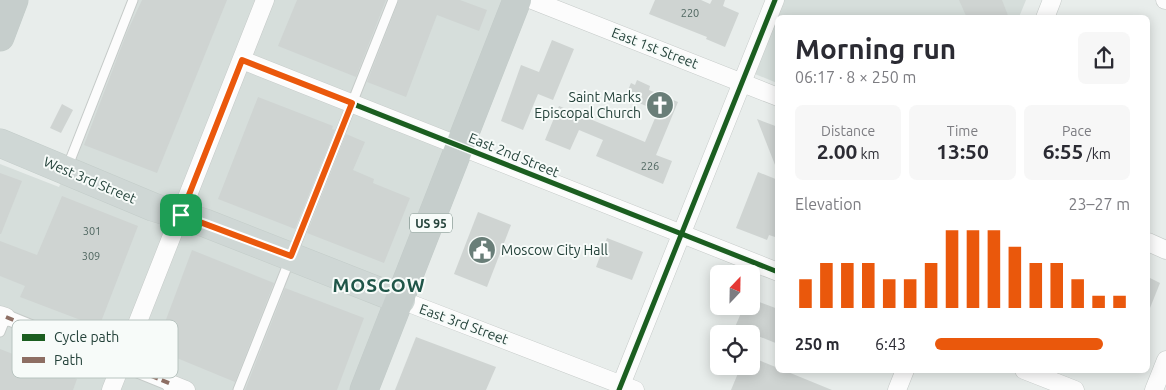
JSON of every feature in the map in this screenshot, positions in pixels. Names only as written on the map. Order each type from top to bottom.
[{"type":"highway","points":[[0,37],[14,0]]},
{"type":"highway","name":"US 95","points":[[364,390],[401,300],[517,0]]},
{"type":"main road","name":"West 3rd Street","points":[[0,143],[181,215]]},
{"type":"main road","name":"East 3rd Street","points":[[181,215],[401,300]]},
{"type":"street","points":[[139,320],[265,0]]},
{"type":"street","name":"East 1st Street","points":[[532,0],[775,96]]},
{"type":"street","points":[[626,388],[682,235],[774,0]]},
{"type":"street","points":[[1046,15],[1052,0]]},
{"type":"street","name":"East 2nd Street","points":[[242,60],[775,271]]},
{"type":"street","points":[[1150,243],[1166,250]]},
{"type":"street","name":"East 3rd Street","points":[[401,300],[626,388]]},
{"type":"street","points":[[1154,390],[1166,360]]},
{"type":"street","points":[[897,390],[904,373]]},
{"type":"street","points":[[1032,373],[1075,390]]},
{"type":"street","points":[[111,390],[116,378]]},
{"type":"street","points":[[158,378],[178,387]]},
{"type":"lane","points":[[66,170],[133,0]]},
{"type":"lane","points":[[238,390],[393,0]]},
{"type":"shaded area","points":[[134,0],[517,0],[366,390],[0,390],[0,164],[59,187]]},
{"type":"shaded area","points":[[784,0],[1026,0],[1020,15],[778,15]]},
{"type":"shaded area","points":[[775,23],[775,82],[755,74]]},
{"type":"building","points":[[142,0],[227,0],[157,173],[84,145],[127,32]]},
{"type":"building","points":[[297,0],[386,0],[356,77],[278,46]]},
{"type":"building","points":[[399,0],[460,0],[487,10],[479,31],[437,15],[406,97],[367,82]]},
{"type":"building","points":[[655,0],[701,0],[710,4],[712,0],[725,0],[723,6],[739,13],[725,47],[706,39],[707,37],[649,14]]},
{"type":"building","points":[[959,0],[1002,0],[1008,15],[966,15]]},
{"type":"building","points":[[552,40],[574,49],[553,100],[538,94],[523,130],[501,121],[521,65],[539,72]]},
{"type":"building","points":[[637,80],[650,86],[649,90],[678,102],[656,155],[672,161],[663,184],[596,156],[603,140],[579,130],[570,150],[545,140],[559,106],[645,142],[658,111],[625,97],[631,83],[635,85]]},
{"type":"building","points":[[258,97],[333,126],[332,129],[335,130],[295,229],[218,199]]},
{"type":"building","points":[[62,104],[73,110],[61,133],[50,128]]},
{"type":"building","points":[[757,119],[775,126],[775,165]]},
{"type":"building","points":[[346,134],[365,142],[353,170],[374,179],[373,183],[410,198],[384,263],[307,233]]},
{"type":"building","points":[[758,172],[775,179],[775,237],[769,235],[767,240],[736,228]]},
{"type":"building","points":[[0,173],[22,181],[1,234],[0,234]]},
{"type":"building","points":[[62,196],[138,226],[102,320],[81,320],[20,297],[25,286],[0,276],[0,241],[37,255]]},
{"type":"building","name":"Moscow City Hall","points":[[478,212],[511,225],[487,287],[454,274]]},
{"type":"building","points":[[607,238],[643,252],[632,280],[596,267]]},
{"type":"building","points":[[192,250],[274,283],[235,382],[178,358],[178,320],[166,320]]},
{"type":"building","points":[[1150,278],[1160,283],[1150,308]]},
{"type":"building","points":[[285,288],[364,318],[337,390],[245,390]]},
{"type":"building","points":[[760,302],[775,308],[775,343],[760,337],[760,325],[736,325],[740,315],[760,315]]},
{"type":"building","points":[[416,337],[496,367],[486,390],[395,390]]},
{"type":"building","points":[[0,349],[12,354],[12,378],[77,379],[73,390],[0,390]]},
{"type":"building","points":[[760,361],[775,367],[775,373],[790,373],[832,390],[731,390],[737,375],[760,375]]},
{"type":"marked path","points":[[6,317],[13,320]]},
{"type":"marked path","points":[[156,378],[171,384]]},
{"type":"cycle path","points":[[619,390],[775,0]]},
{"type":"cycle path","points":[[242,60],[775,271]]},
{"type":"place","name":"Saint Marks Episcopal Church","points":[[660,105]]},
{"type":"place","name":"Moscow City Hall","points":[[482,250]]},
{"type":"district","name":"MOSCOW","points":[[379,285]]},
{"type":"route","points":[[242,60],[352,103],[291,256],[181,215],[242,60]]}]
